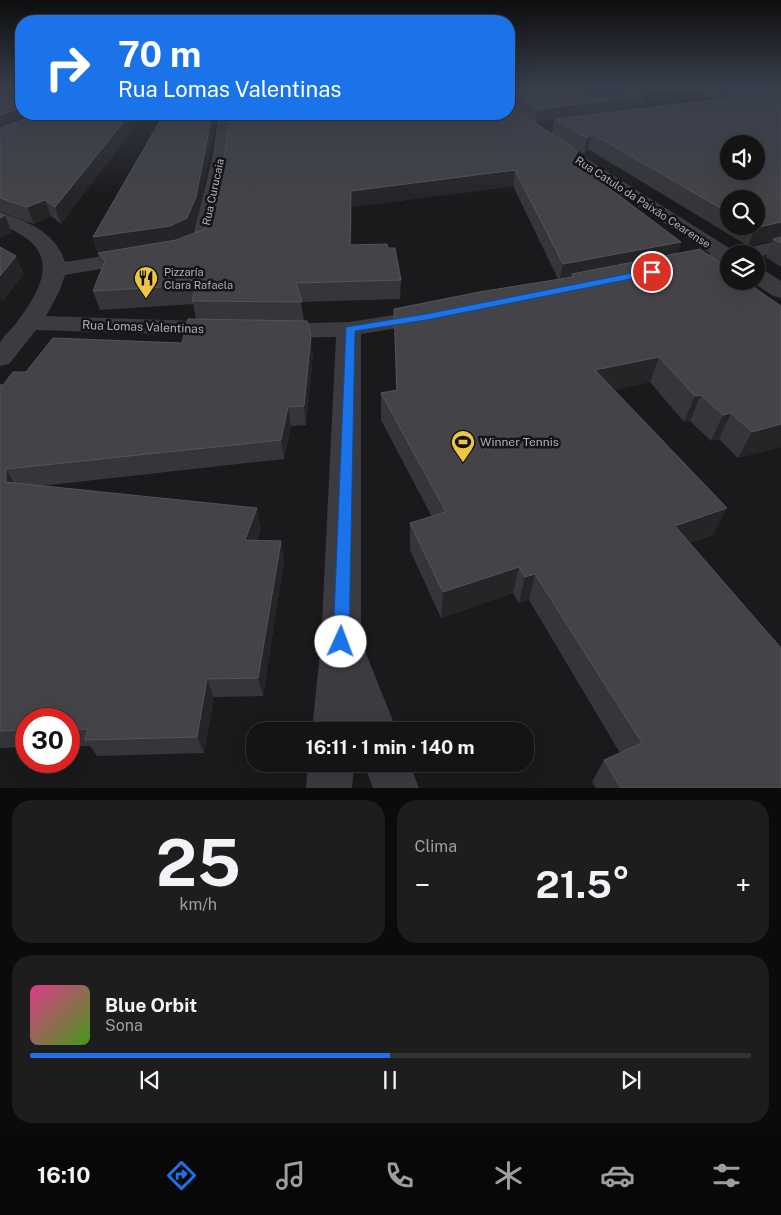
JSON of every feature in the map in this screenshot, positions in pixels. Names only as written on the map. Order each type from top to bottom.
[{"type":"street","name":"Rua Curucaia","points":[[55,270],[180,250],[201,241],[210,214],[224,125]]},
{"type":"street","name":"Rua Catulo da Paixão Cearense","points":[[526,125],[720,248]]},
{"type":"street","points":[[534,130],[552,128]]},
{"type":"street","points":[[0,219],[23,227],[38,236],[50,252],[55,270],[49,290],[29,323],[0,358]]},
{"type":"street","points":[[765,249],[781,246]]},
{"type":"street","points":[[652,272],[720,258]]},
{"type":"street","points":[[765,281],[781,291]]},
{"type":"street","name":"Rua Lomas Valentinas","points":[[29,323],[265,331],[350,329],[452,312]]},
{"type":"street","points":[[335,722],[341,642],[350,329]]},
{"type":"street","points":[[341,642],[372,722]]},
{"type":"street","points":[[329,788],[330,772]]},
{"type":"street","points":[[390,772],[396,788]]},
{"type":"building","points":[[9,125],[121,125],[55,207],[45,200],[27,207],[0,198],[0,128]]},
{"type":"building","points":[[158,125],[210,125],[196,197],[187,218],[170,226],[93,237]]},
{"type":"building","points":[[229,125],[538,125],[578,151],[572,160],[681,242],[563,264],[515,170],[351,191],[350,245],[387,244],[388,248],[395,248],[401,280],[296,283],[302,302],[192,301],[196,285],[93,291],[105,261],[98,253],[176,240],[205,229],[218,198]]},
{"type":"building","points":[[565,125],[781,125],[781,222],[765,226],[765,190],[720,190],[720,208],[591,133],[587,138]]},
{"type":"building","points":[[781,237],[781,243],[773,239]]},
{"type":"building","points":[[0,247],[16,256],[0,276]]},
{"type":"building","points":[[700,249],[720,263],[720,290],[758,290],[781,306],[781,424],[752,432],[731,413],[723,415],[701,395],[695,396],[659,357],[595,370],[727,508],[675,526],[781,648],[781,788],[621,788],[604,760],[642,743],[535,574],[525,577],[519,567],[443,592],[410,523],[446,512],[381,393],[397,390],[394,309],[479,292],[573,277],[572,274]]},
{"type":"building","points":[[188,319],[307,321],[311,335],[304,406],[288,407],[281,440],[6,469],[6,482],[257,508],[245,540],[281,541],[258,678],[207,679],[197,737],[85,740],[88,729],[80,729],[80,708],[15,708],[15,730],[0,731],[0,385],[3,385],[13,372],[26,372],[53,338],[182,343]]},
{"type":"place","name":"Pizzaría Clara Rafaela","points":[[146,299]]},
{"type":"place","name":"Winner Tennis","points":[[463,463]]},
{"type":"route","points":[[341,642],[350,329],[426,317],[652,272]]}]
